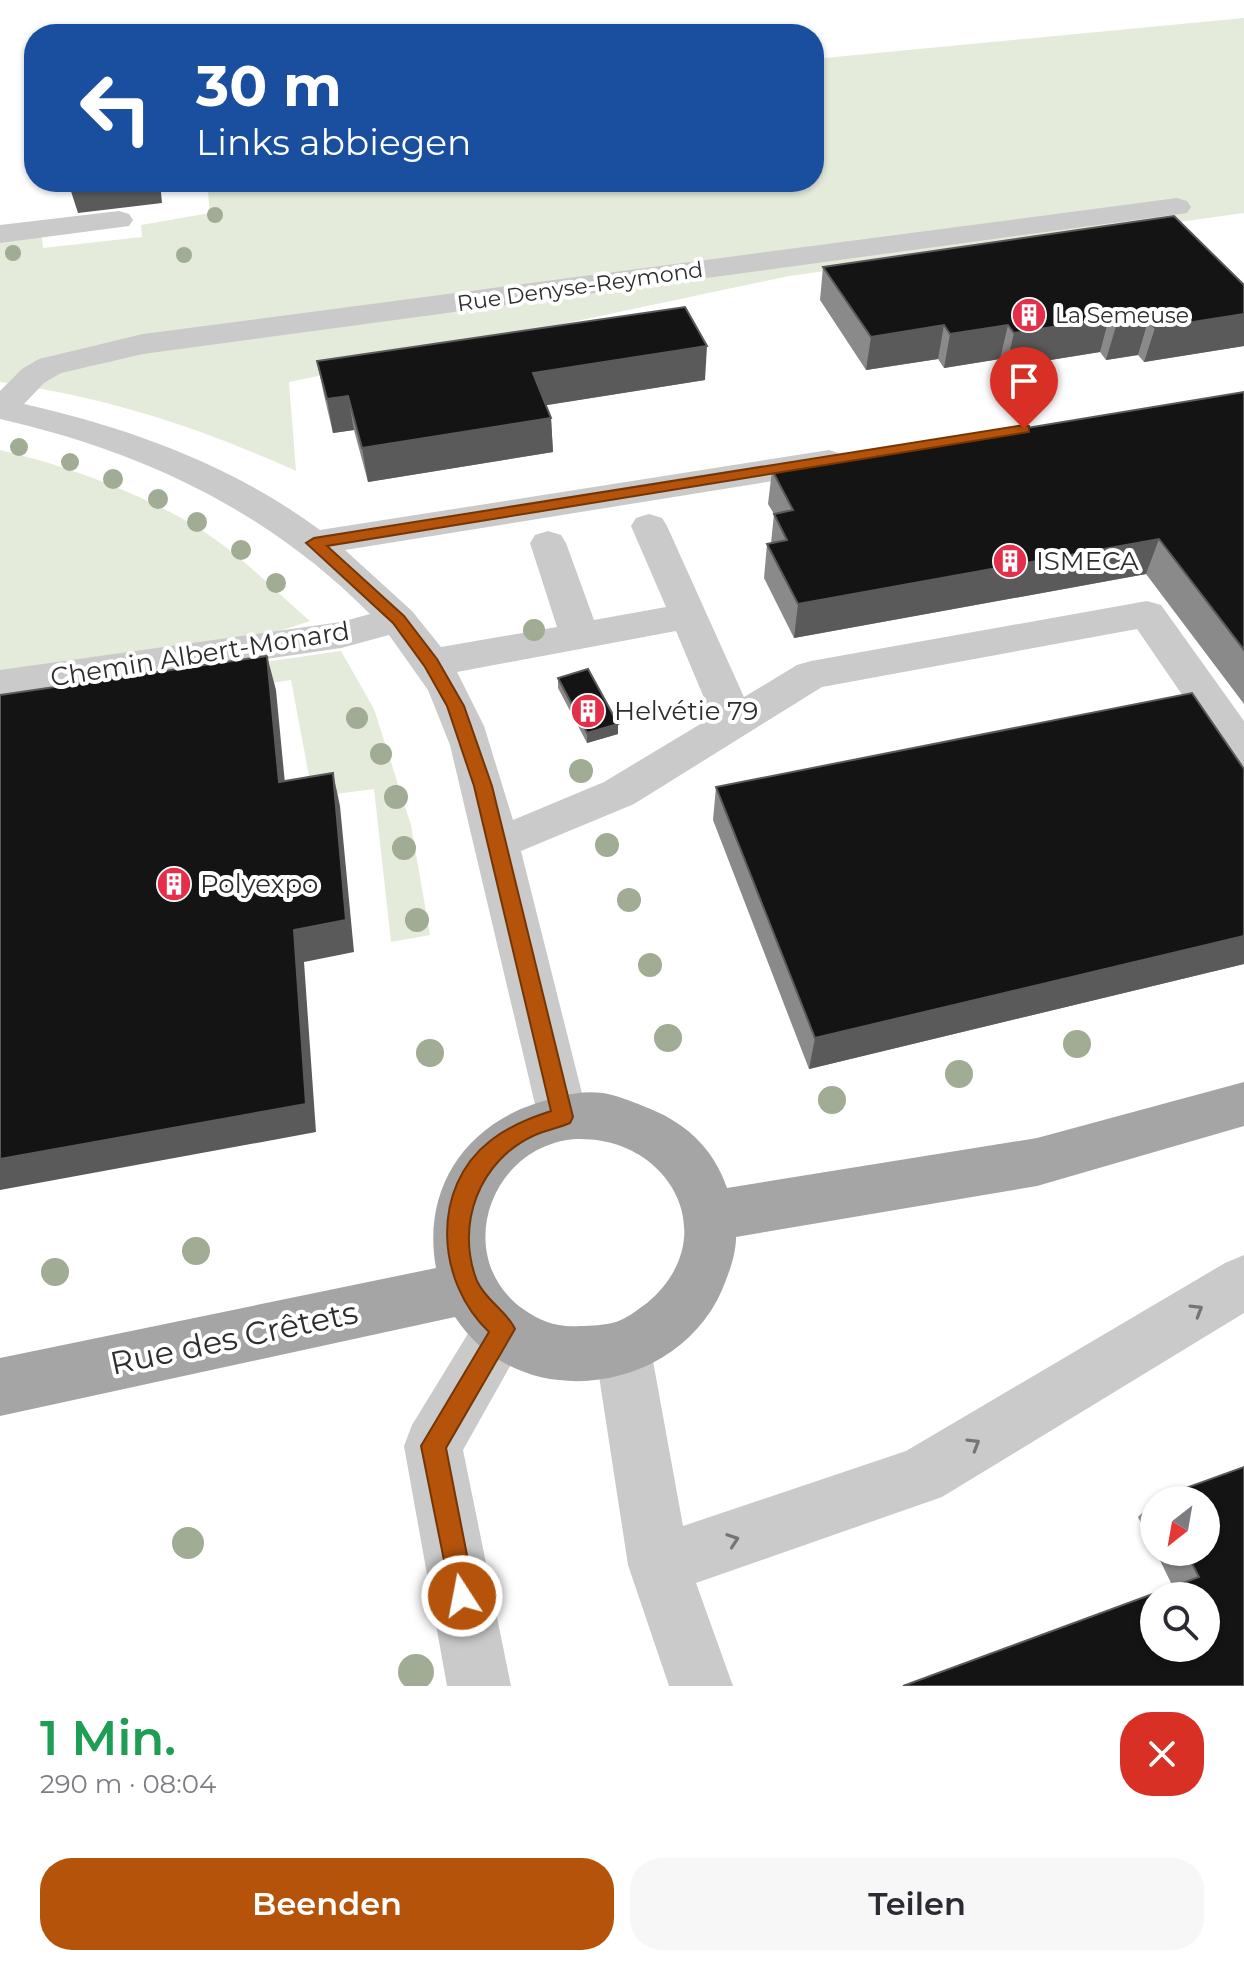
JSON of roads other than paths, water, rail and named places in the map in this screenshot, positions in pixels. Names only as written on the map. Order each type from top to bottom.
[{"type":"main road","points":[[710,1216],[1037,1162],[1244,1104]]},
{"type":"main road","points":[[603,1116],[641,1127],[673,1148],[697,1179],[710,1216],[709,1257],[693,1296],[663,1329],[623,1350],[591,1355],[560,1354],[529,1345],[486,1309],[457,1251],[459,1213],[472,1179],[496,1149],[527,1128],[563,1117],[603,1116]]},
{"type":"main road","name":"Rue des Crêtets","points":[[0,1387],[486,1309]]},
{"type":"street","name":"Rue Denyse-Reymond","points":[[0,409],[33,376],[50,366],[143,344],[1177,207]]},
{"type":"street","points":[[0,234],[119,220]]},
{"type":"street","points":[[0,409],[115,438],[180,462],[242,492],[314,543],[353,575],[398,620],[432,663],[456,706],[483,786],[563,1117]]},
{"type":"street","points":[[314,543],[866,455]]},
{"type":"street","points":[[649,526],[734,721]]},
{"type":"street","points":[[548,543],[580,636]]},
{"type":"street","points":[[497,842],[531,831],[619,793],[811,675],[1147,614],[1244,752]]},
{"type":"street","points":[[432,663],[689,616]]},
{"type":"street","name":"Chemin Albert-Monard","points":[[0,684],[341,635],[398,620]]},
{"type":"street","points":[[659,1565],[921,1476],[1244,1282]]},
{"type":"street","points":[[479,1686],[433,1446],[486,1309]]},
{"type":"street","points":[[623,1350],[659,1565],[701,1686]]},
{"type":"place","name":"La Semeuse","points":[[1029,315]]},
{"type":"place","name":"ISMECA","points":[[1010,561]]},
{"type":"place","name":"Helvétie 79","points":[[588,711]]},
{"type":"place","name":"Polyexpo","points":[[174,884]]}]
